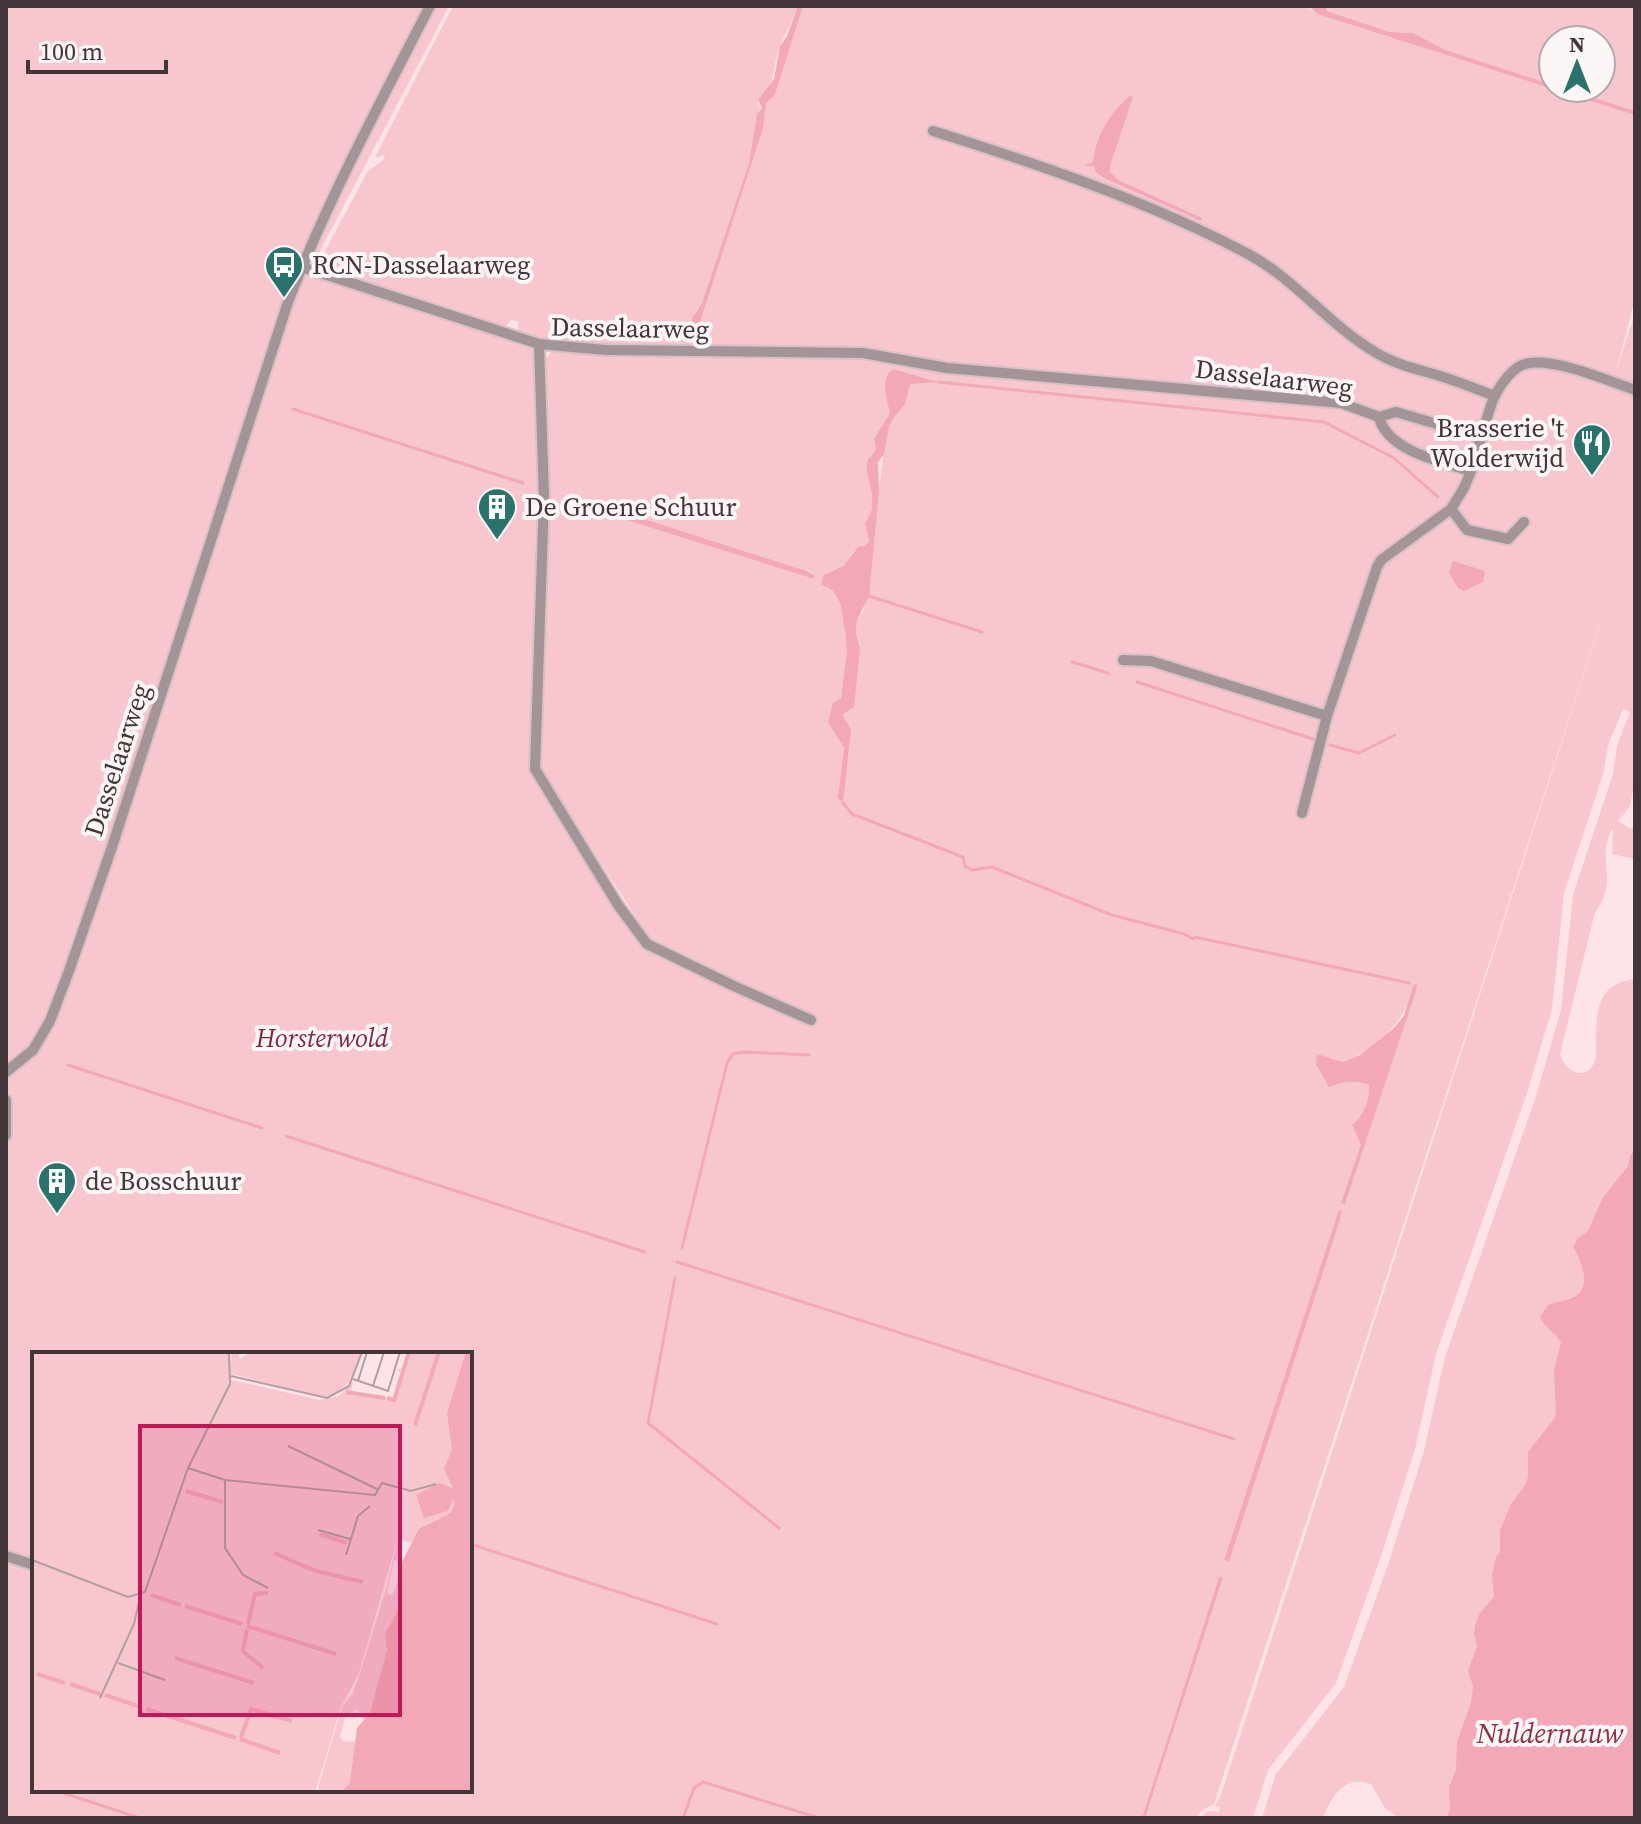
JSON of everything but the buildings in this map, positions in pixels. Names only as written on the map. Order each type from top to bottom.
[{"type":"street","name":"Dasselaarweg","points":[[6,1072],[33,1050],[50,1021],[69,971],[288,302],[345,171],[430,6]]},
{"type":"street","points":[[933,131],[1072,177],[1139,204],[1250,256],[1286,279],[1349,335],[1376,354],[1495,396]]},
{"type":"street","points":[[302,267],[539,344]]},
{"type":"street","name":"Dasselaarweg","points":[[811,1020],[647,944],[618,905],[535,769],[544,497],[539,344],[606,350],[863,353],[947,368],[1341,403],[1379,417]]},
{"type":"street","points":[[1302,813],[1327,716],[1377,567],[1381,560],[1451,509],[1471,471],[1495,396],[1510,374],[1529,363],[1570,368],[1635,390]]},
{"type":"street","points":[[1471,471],[1409,451],[1380,425],[1379,417],[1396,412],[1481,437]]},
{"type":"street","points":[[1451,509],[1467,530],[1508,539],[1524,522]]},
{"type":"street","points":[[1123,660],[1151,661],[1327,716]]},
{"type":"street","points":[[6,1100],[6,1135]]},
{"type":"street","points":[[6,1556],[32,1564]]},
{"type":"green space","name":"Horsterwold","points":[[6,6],[425,6],[338,173],[297,265],[530,345],[536,354],[539,529],[536,532],[535,551],[539,556],[533,774],[628,921],[653,948],[732,989],[734,979],[651,940],[542,772],[546,515],[543,362],[552,351],[691,347],[555,343],[519,331],[518,321],[511,320],[505,327],[323,268],[326,249],[368,171],[385,159],[383,155],[377,158],[376,155],[453,6],[798,6],[779,49],[771,82],[757,103],[761,107],[749,163],[702,303],[695,312],[693,330],[763,124],[766,103],[802,6],[1301,6],[1537,82],[1537,104],[1604,104],[1635,114],[1635,299],[1616,371],[1635,314],[1635,779],[1630,806],[1618,821],[1635,829],[1635,859],[1612,854],[1613,828],[1606,850],[1606,888],[1595,912],[1560,1054],[1567,1066],[1577,1073],[1592,1067],[1602,999],[1613,986],[1635,979],[1635,1818],[1399,1818],[1385,1808],[1371,1784],[1353,1782],[1335,1795],[1323,1818],[1262,1818],[1276,1774],[1344,1687],[1390,1559],[1424,1451],[1445,1357],[1536,1096],[1561,1010],[1573,895],[1630,712],[1623,709],[1608,745],[1604,771],[1564,893],[1552,1009],[1527,1093],[1436,1354],[1415,1449],[1336,1683],[1268,1770],[1253,1818],[1200,1818],[1208,1811],[1219,1812],[1220,1807],[1215,1806],[1624,550],[1214,1804],[1201,1811],[1196,1818],[1145,1818],[1223,1579],[1219,1577],[1142,1818],[6,1818]],"holes":[[[887,425],[864,610],[857,620],[856,633],[860,645],[849,709],[842,715],[843,747],[828,722],[833,704],[841,698],[848,651],[840,603],[834,592],[826,588],[824,575],[843,566],[854,551],[869,541],[865,524],[872,509],[872,495],[866,467],[877,446],[874,438]],[[581,499],[814,575],[814,579],[580,505]],[[1414,988],[1415,994],[1361,1144],[1352,1125],[1365,1107],[1369,1085],[1343,1082],[1330,1057],[1343,1062],[1378,1042],[1396,1024]],[[1339,1211],[1342,1212],[1340,1220],[1229,1562],[1224,1560]]]},
{"type":"green space","points":[[435,6],[449,6],[322,247],[317,267],[312,256],[335,200]]},
{"type":"green space","points":[[1325,6],[1635,6],[1635,111],[1613,104],[1617,104],[1617,24],[1537,24],[1537,80],[1446,50],[1413,33],[1390,32],[1327,11]]},
{"type":"water","points":[[798,6],[803,6],[775,94],[766,103],[763,128],[697,331],[693,330],[692,318],[702,303],[749,163],[757,114],[762,108],[758,100],[774,79],[780,46]]},
{"type":"water","points":[[1293,6],[1325,6],[1327,11],[1390,32],[1413,33],[1446,50],[1537,80],[1537,84],[1318,14],[1310,7]]},
{"type":"water","points":[[1131,95],[1133,97],[1110,172],[1118,180],[1202,218],[1201,221],[1104,178],[1094,166],[1084,166],[1093,162],[1105,125]]},
{"type":"water","points":[[1600,104],[1613,104],[1635,111],[1635,115]]},
{"type":"water","points":[[893,369],[938,382],[910,384],[905,404],[889,427],[884,454],[878,462],[879,492],[869,596],[857,620],[860,648],[854,707],[842,715],[851,729],[843,803],[838,798],[844,748],[828,722],[833,703],[841,698],[846,637],[840,603],[834,592],[821,584],[824,575],[843,566],[858,547],[865,546],[869,541],[865,524],[872,509],[872,495],[866,467],[875,450],[874,439],[890,413],[885,383]]},
{"type":"water","points":[[582,499],[806,571],[814,575],[814,579],[579,505]]},
{"type":"water","points":[[1453,561],[1485,571],[1483,582],[1464,591],[1458,588],[1449,572]]},
{"type":"water","points":[[1414,984],[1417,985],[1415,994],[1345,1204],[1341,1203],[1361,1145],[1352,1125],[1365,1107],[1369,1085],[1349,1082],[1329,1087],[1316,1064],[1317,1054],[1343,1062],[1360,1055],[1393,1029],[1404,1016]]},
{"type":"water","name":"Nuldernauw","points":[[1635,1149],[1635,1818],[1446,1818],[1450,1810],[1449,1787],[1456,1770],[1457,1742],[1471,1703],[1473,1686],[1468,1671],[1477,1646],[1475,1625],[1480,1613],[1494,1597],[1492,1575],[1500,1552],[1500,1530],[1511,1504],[1526,1484],[1528,1452],[1556,1413],[1554,1370],[1561,1343],[1540,1317],[1548,1305],[1572,1298],[1583,1288],[1584,1274],[1573,1247],[1578,1238],[1588,1231],[1602,1199],[1628,1166]]},
{"type":"water","points":[[1339,1210],[1342,1211],[1340,1220],[1229,1562],[1224,1560]]},
{"type":"water","points":[[1219,1577],[1223,1578],[1145,1818],[1142,1818]]},
{"type":"waterway","points":[[938,382],[1324,422],[1394,458],[1438,497]]},
{"type":"waterway","points":[[293,409],[523,483]]},
{"type":"waterway","points":[[869,596],[982,632]]},
{"type":"waterway","points":[[1072,662],[1108,673]]},
{"type":"waterway","points":[[1137,682],[1313,739]]},
{"type":"waterway","points":[[1330,745],[1359,753],[1395,735]]},
{"type":"waterway","points":[[843,803],[852,814],[963,857],[965,866],[972,870],[992,867],[1112,915],[1193,939],[1409,983]]},
{"type":"waterway","points":[[682,1248],[727,1063],[733,1054],[743,1052],[809,1055]]},
{"type":"waterway","points":[[68,1065],[262,1128]]},
{"type":"waterway","points":[[286,1136],[645,1252]]},
{"type":"waterway","points":[[677,1262],[1234,1439]]},
{"type":"waterway","points":[[675,1278],[648,1423],[779,1528]]},
{"type":"waterway","points":[[472,1545],[717,1624]]},
{"type":"waterway","points":[[683,1818],[694,1788],[703,1782],[819,1818]]},
{"type":"waterway","points":[[60,1792],[140,1818]]},
{"type":"place","name":"RCN-Dasselaarweg","points":[[284,299]]},
{"type":"place","name":"Brasserie 't Wolderwijd","points":[[1592,477]]},
{"type":"place","name":"De Groene Schuur","points":[[497,541]]},
{"type":"place","name":"de Bosschuur","points":[[57,1215]]}]
